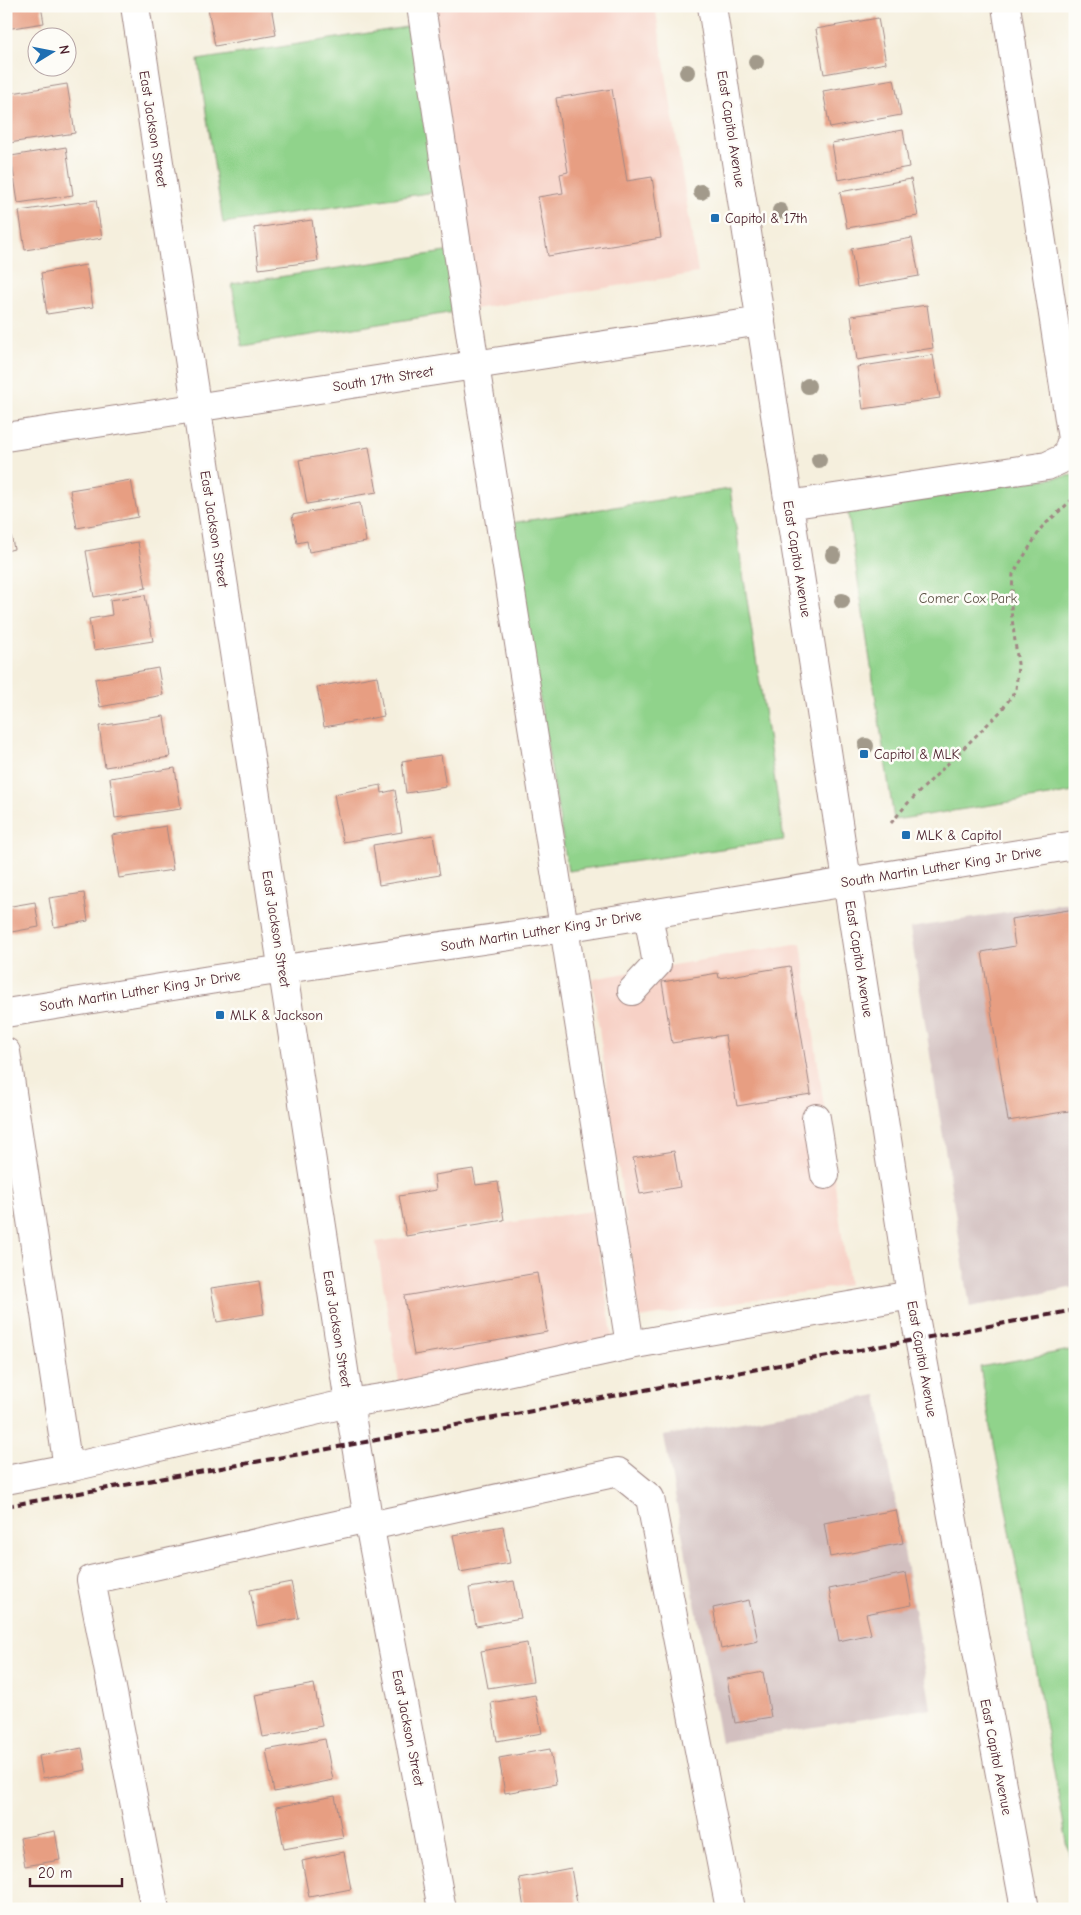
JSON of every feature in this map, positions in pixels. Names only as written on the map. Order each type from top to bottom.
[{"type":"street","name":"East Jackson Street","points":[[134,6],[349,1403],[369,1522],[442,1909]]},
{"type":"street","points":[[422,6],[475,365],[630,1345]]},
{"type":"street","name":"East Capitol Avenue","points":[[712,6],[911,1295],[1025,1909]]},
{"type":"street","points":[[788,505],[1047,466],[1066,457],[1072,439],[1006,6]]},
{"type":"street","name":"South 17th Street","points":[[6,437],[760,322]]},
{"type":"street","name":"South Martin Luther King Jr Drive","points":[[6,1013],[282,969],[564,928],[1075,845]]},
{"type":"street","points":[[632,991],[656,964],[648,914]]},
{"type":"street","points":[[6,1052],[68,1468]]},
{"type":"street","points":[[816,1118],[825,1175]]},
{"type":"street","points":[[6,1480],[68,1468],[349,1403],[400,1396],[630,1345],[911,1295]]},
{"type":"street","points":[[155,1909],[90,1580],[618,1472],[650,1498],[730,1909]]},
{"type":"path","points":[[891,823],[908,803],[1001,711],[1016,690],[1018,664],[1010,611],[1013,574],[1042,527],[1075,498]]},
{"type":"shaded area","points":[[428,6],[655,6],[698,273],[474,309]]},
{"type":"shaded area","points":[[1075,902],[1075,1287],[970,1307],[910,928]]},
{"type":"shaded area","points":[[801,943],[849,1285],[640,1318],[592,979]]},
{"type":"shaded area","points":[[592,1211],[613,1339],[399,1382],[376,1242]]},
{"type":"shaded area","points":[[877,1395],[931,1708],[721,1742],[664,1436]]},
{"type":"green space","points":[[413,26],[442,191],[223,223],[198,60]]},
{"type":"green space","points":[[452,251],[461,311],[242,346],[232,284]]},
{"type":"green space","name":"Comer Cox Park","points":[[1075,475],[1075,792],[894,820],[847,507]]},
{"type":"green space","points":[[730,489],[784,840],[568,871],[511,523]]},
{"type":"green space","points":[[1075,1349],[1075,1886],[980,1367]]},
{"type":"building","points":[[6,6],[41,6],[44,23],[6,29]]},
{"type":"building","points":[[217,6],[271,6],[276,35],[215,46],[208,8]]},
{"type":"building","points":[[878,18],[886,63],[824,74],[816,29]]},
{"type":"building","points":[[894,79],[901,115],[830,128],[823,91]]},
{"type":"building","points":[[67,84],[75,133],[9,143],[6,123],[6,94]]},
{"type":"building","points":[[612,89],[627,181],[652,177],[661,238],[548,256],[538,197],[563,193],[560,174],[568,172],[556,98]]},
{"type":"building","points":[[903,130],[909,167],[838,180],[832,143]]},
{"type":"building","points":[[66,147],[73,195],[18,203],[11,156]]},
{"type":"building","points":[[911,179],[918,216],[847,228],[840,192]]},
{"type":"building","points":[[96,200],[102,238],[25,250],[19,211]]},
{"type":"building","points":[[312,220],[318,261],[259,269],[254,228]]},
{"type":"building","points":[[912,238],[919,276],[857,287],[851,249]]},
{"type":"building","points":[[86,265],[93,307],[47,314],[41,273]]},
{"type":"building","points":[[927,305],[933,348],[857,360],[851,316]]},
{"type":"building","points":[[933,355],[940,398],[863,409],[857,367]]},
{"type":"building","points":[[369,447],[377,492],[307,504],[299,460]]},
{"type":"building","points":[[131,480],[138,517],[77,528],[70,490]]},
{"type":"building","points":[[360,503],[366,542],[309,552],[307,541],[297,543],[292,515]]},
{"type":"building","points":[[6,511],[14,549],[6,551]]},
{"type":"building","points":[[138,542],[146,588],[94,597],[86,551]]},
{"type":"building","points":[[145,595],[153,641],[94,650],[89,619],[112,615],[110,600]]},
{"type":"building","points":[[158,668],[163,695],[100,707],[95,679]]},
{"type":"building","points":[[377,676],[384,716],[324,727],[317,687]]},
{"type":"building","points":[[164,716],[170,757],[105,767],[99,726]]},
{"type":"building","points":[[441,755],[446,787],[406,793],[402,761]]},
{"type":"building","points":[[175,768],[181,809],[115,818],[110,778]]},
{"type":"building","points":[[381,785],[382,793],[395,790],[402,832],[343,842],[334,794]]},
{"type":"building","points":[[166,826],[173,870],[119,878],[112,835]]},
{"type":"building","points":[[433,835],[440,875],[379,885],[373,845]]},
{"type":"building","points":[[84,893],[88,921],[54,927],[49,898]]},
{"type":"building","points":[[35,902],[39,927],[6,933],[6,907]]},
{"type":"building","points":[[1075,909],[1075,1110],[1008,1121],[982,952],[1015,946],[1011,919]]},
{"type":"building","points":[[790,966],[811,1094],[737,1106],[725,1035],[672,1043],[662,982],[718,973],[719,978]]},
{"type":"building","points":[[674,1151],[680,1187],[640,1194],[633,1158]]},
{"type":"building","points":[[473,1169],[476,1185],[498,1182],[504,1220],[406,1236],[399,1196],[436,1190],[434,1175]]},
{"type":"building","points":[[537,1273],[547,1332],[414,1355],[404,1296]]},
{"type":"building","points":[[259,1281],[264,1314],[217,1322],[211,1288]]},
{"type":"building","points":[[896,1510],[903,1543],[830,1557],[824,1523]]},
{"type":"building","points":[[503,1526],[510,1563],[460,1572],[453,1535]]},
{"type":"building","points":[[906,1573],[912,1605],[866,1614],[871,1634],[839,1641],[829,1589]]},
{"type":"building","points":[[514,1581],[521,1618],[476,1626],[469,1588]]},
{"type":"building","points":[[291,1582],[299,1618],[257,1626],[250,1590]]},
{"type":"building","points":[[749,1600],[758,1641],[721,1649],[713,1608]]},
{"type":"building","points":[[527,1643],[533,1681],[488,1688],[481,1651]]},
{"type":"building","points":[[763,1672],[771,1717],[735,1723],[727,1679]]},
{"type":"building","points":[[314,1684],[322,1726],[263,1737],[255,1695]]},
{"type":"building","points":[[535,1695],[542,1733],[497,1741],[491,1703]]},
{"type":"building","points":[[325,1739],[333,1780],[274,1792],[266,1750]]},
{"type":"building","points":[[82,1748],[86,1770],[43,1778],[39,1756]]},
{"type":"building","points":[[550,1749],[556,1784],[505,1793],[499,1758]]},
{"type":"building","points":[[335,1796],[343,1838],[284,1849],[276,1807]]},
{"type":"building","points":[[55,1831],[60,1860],[25,1866],[20,1838]]},
{"type":"building","points":[[344,1852],[351,1889],[309,1897],[302,1861]]},
{"type":"building","points":[[571,1868],[578,1909],[524,1909],[519,1878]]},
{"type":"railway","points":[[6,1506],[306,1453],[1075,1310]]},
{"type":"place","name":"Capitol & 17th","points":[[715,218]]},
{"type":"place","name":"Capitol & MLK","points":[[864,754]]},
{"type":"place","name":"MLK & Capitol","points":[[906,835]]},
{"type":"place","name":"MLK & Jackson","points":[[220,1015]]}]
